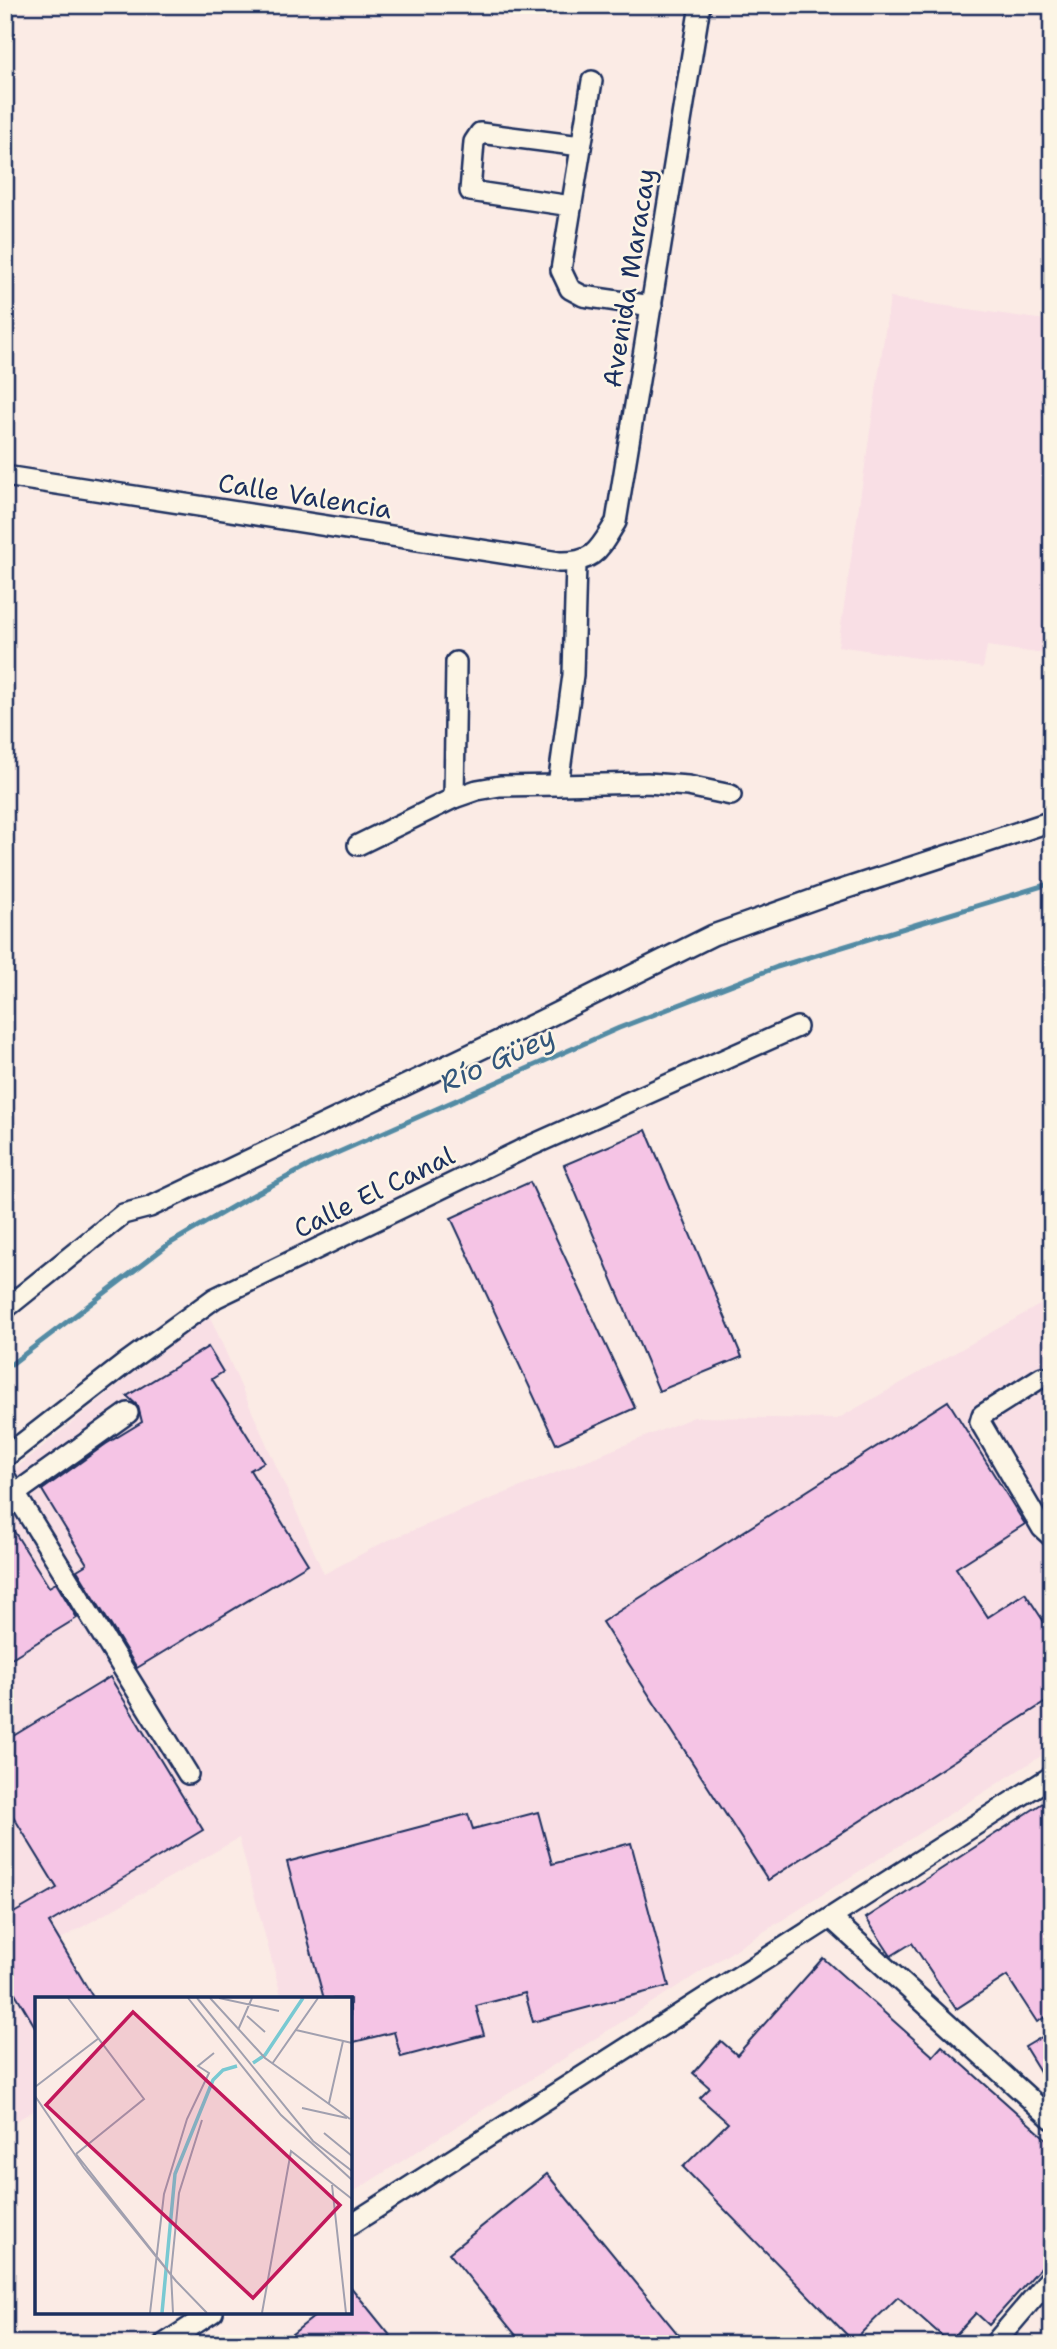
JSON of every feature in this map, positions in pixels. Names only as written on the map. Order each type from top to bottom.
[{"type":"street","name":"Avenida Maracay","points":[[596,555],[616,522],[700,5]]},
{"type":"street","points":[[592,81],[561,270],[570,289],[583,296],[652,306]]},
{"type":"street","points":[[571,206],[470,191],[474,142],[480,133],[581,146]]},
{"type":"street","name":"Calle Valencia","points":[[5,476],[559,562],[576,563],[596,555]]},
{"type":"street","points":[[558,785],[573,675],[576,563]]},
{"type":"street","points":[[454,798],[456,662]]},
{"type":"street","points":[[358,845],[454,798],[499,786],[647,783],[688,786],[731,794]]},
{"type":"street","points":[[5,1309],[123,1214],[150,1207],[540,1021],[713,935],[1052,821]]},
{"type":"street","name":"Calle El Canal","points":[[5,1457],[215,1298],[519,1151],[797,1027]]},
{"type":"street","points":[[1052,1379],[1042,1377],[982,1415],[980,1422],[1042,1528],[1052,1537]]},
{"type":"street","points":[[128,1413],[9,1490],[188,1774]]},
{"type":"street","points":[[352,2224],[1052,1776]]},
{"type":"street","points":[[831,1918],[1052,2119]]},
{"type":"street","points":[[994,2344],[1052,2276]]},
{"type":"street","points":[[164,2344],[210,2314]]},
{"type":"shaded area","points":[[890,298],[1052,321],[1052,655],[987,646],[983,668],[838,646]]},
{"type":"shaded area","points":[[1052,1298],[1052,1749],[352,2193],[352,1997],[281,1997],[239,1838],[54,1943],[38,1997],[35,1997],[35,2110],[5,2127],[5,1477],[208,1312],[324,1574],[384,1542],[694,1417],[837,1419]]},
{"type":"building","points":[[646,1130],[742,1357],[659,1391],[564,1165]]},
{"type":"building","points":[[530,1182],[635,1408],[556,1444],[451,1218]]},
{"type":"building","points":[[208,1347],[223,1372],[212,1379],[264,1462],[250,1470],[308,1564],[137,1668],[77,1570],[87,1564],[42,1490],[142,1422],[138,1406],[127,1396]]},
{"type":"building","points":[[948,1401],[1025,1524],[956,1568],[988,1617],[1025,1593],[1052,1634],[1052,1698],[768,1880],[602,1622]]},
{"type":"building","points":[[5,1517],[49,1587],[56,1583],[77,1618],[5,1662]]},
{"type":"building","points":[[110,1677],[203,1830],[49,1923],[93,1997],[35,1997],[35,2027],[5,1976],[5,1918],[57,1888],[5,1803],[5,1741]]},
{"type":"building","points":[[1052,1797],[1052,2013],[1037,2022],[1007,1976],[956,2009],[912,1943],[891,1956],[866,1918]]},
{"type":"building","points":[[538,1812],[552,1864],[631,1843],[669,1986],[533,2022],[525,1993],[476,2006],[484,2035],[401,2057],[394,2032],[352,2042],[352,1997],[323,1997],[287,1862],[468,1814],[473,1829]]},
{"type":"building","points":[[823,1958],[933,2056],[942,2046],[1052,2144],[1052,2255],[989,2325],[976,2313],[949,2342],[898,2297],[853,2341],[683,2167],[728,2123],[700,2098],[710,2088],[693,2073],[721,2041],[737,2055]]},
{"type":"building","points":[[1052,2031],[1052,2091],[1025,2047]]},
{"type":"building","points":[[547,2174],[686,2344],[523,2344],[449,2253]]},
{"type":"building","points":[[352,2288],[397,2344],[298,2344],[291,2335],[317,2314],[352,2314]]},
{"type":"waterway","name":"Río Güey","points":[[5,1369],[169,1244],[312,1164],[619,1028],[777,967],[1052,883]]}]
